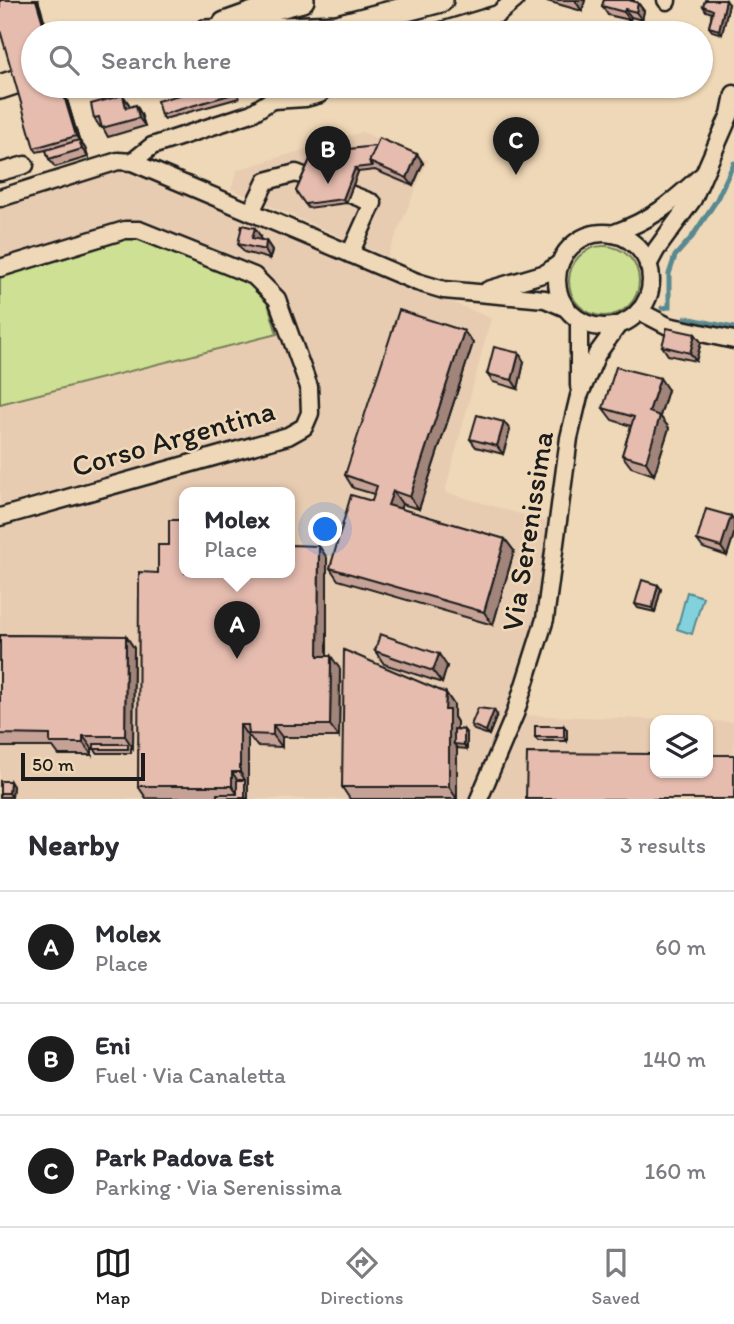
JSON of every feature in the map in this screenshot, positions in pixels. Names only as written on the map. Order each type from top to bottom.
[{"type":"highway","points":[[233,21],[302,0]]},
{"type":"highway","points":[[360,21],[441,0]]},
{"type":"highway","points":[[0,87],[21,80]]},
{"type":"street","points":[[475,21],[498,14],[515,0]]},
{"type":"street","points":[[648,265],[692,200],[730,114],[734,94]]},
{"type":"street","points":[[132,162],[152,146],[252,113],[274,98]]},
{"type":"street","points":[[271,100],[304,98]]},
{"type":"street","points":[[0,198],[118,162],[132,162],[417,282],[444,290],[545,299],[566,308],[579,320],[591,325],[618,325]]},
{"type":"street","points":[[0,172],[25,164]]},
{"type":"street","points":[[251,212],[267,181],[296,173],[373,203],[350,254]]},
{"type":"street","points":[[566,308],[559,294],[556,278],[568,249],[581,239],[596,234],[612,234],[643,223],[669,205],[704,173]]},
{"type":"street","name":"Corso Argentina","points":[[0,268],[125,230],[139,230],[254,276],[277,299],[309,387],[310,413],[304,427],[288,436],[0,517]]},
{"type":"street","points":[[612,234],[635,244],[648,265],[651,281],[648,297],[639,311],[668,326],[734,340]]},
{"type":"street","points":[[477,293],[546,273],[560,263]]},
{"type":"street","name":"Via Serenissima","points":[[480,799],[515,714],[545,619],[569,438],[579,396],[597,354],[618,325],[639,311]]},
{"type":"street","name":"Via Serenissima","points":[[579,320],[579,396]]},
{"type":"shaded area","points":[[362,132],[428,160],[387,257],[231,189],[237,170]]},
{"type":"shaded area","points":[[115,171],[130,173],[491,318],[445,492],[558,525],[518,715],[650,719],[650,778],[713,778],[713,721],[734,722],[734,799],[0,799],[0,208]]},
{"type":"green space","points":[[137,237],[247,282],[267,300],[277,334],[0,404],[0,276],[111,239]]},
{"type":"green space","points":[[604,246],[629,256],[639,281],[629,306],[604,316],[579,306],[569,281],[579,256]]},
{"type":"water","points":[[687,592],[703,597],[692,634],[677,629]]},
{"type":"building","points":[[0,0],[36,0],[42,21],[21,21],[21,98],[65,98],[76,136],[34,148],[0,30]]},
{"type":"building","points":[[604,0],[629,0],[638,3],[636,12],[602,6]]},
{"type":"building","points":[[705,0],[726,0],[719,30],[713,28],[713,21],[710,21],[713,10],[703,6]]},
{"type":"building","points":[[124,98],[126,108],[136,105],[139,118],[102,128],[99,117],[94,118],[91,104]]},
{"type":"building","points":[[168,98],[219,98],[161,115],[157,101]]},
{"type":"building","points":[[379,138],[417,154],[407,178],[369,162]]},
{"type":"building","points":[[79,140],[82,149],[49,159],[46,150]]},
{"type":"building","points":[[376,146],[369,162],[372,166],[355,168],[343,199],[305,204],[296,191],[313,153]]},
{"type":"building","points":[[242,225],[255,228],[252,238],[266,241],[265,250],[238,244]]},
{"type":"building","points":[[399,310],[464,331],[410,497],[393,491],[388,505],[505,539],[484,612],[330,568],[351,495],[372,501],[377,486],[345,475]]},
{"type":"building","points":[[667,328],[695,334],[690,353],[662,346]]},
{"type":"building","points":[[494,347],[519,353],[512,380],[487,374]]},
{"type":"building","points":[[616,367],[660,378],[649,412],[660,416],[646,462],[622,455],[634,417],[603,408]]},
{"type":"building","points":[[477,415],[504,422],[497,446],[470,439]]},
{"type":"building","points":[[706,509],[731,516],[721,547],[697,540]]},
{"type":"building","points":[[169,520],[179,520],[179,578],[295,578],[295,545],[319,546],[318,656],[331,656],[330,725],[273,725],[273,735],[249,734],[248,725],[240,725],[240,772],[232,772],[232,786],[138,786],[139,572],[158,573],[158,545],[169,545]]},
{"type":"building","points":[[642,580],[658,585],[652,608],[635,604]]},
{"type":"building","points":[[380,634],[439,654],[433,671],[375,651]]},
{"type":"building","points":[[0,635],[126,636],[125,736],[83,736],[83,743],[50,743],[50,735],[0,734]]},
{"type":"building","points":[[344,650],[446,693],[445,710],[449,710],[449,787],[342,787]]},
{"type":"building","points":[[478,708],[494,710],[486,731],[471,725]]},
{"type":"building","points":[[535,726],[564,726],[564,737],[535,737]]},
{"type":"building","points":[[454,729],[464,730],[464,745],[454,744]]},
{"type":"building","points":[[94,744],[128,744],[128,749],[94,749]]},
{"type":"building","points":[[527,753],[650,754],[650,778],[713,778],[713,755],[734,755],[734,799],[526,799]]},
{"type":"building","points":[[237,780],[245,780],[245,798],[217,798],[217,794],[237,794]]},
{"type":"building","points":[[0,781],[10,781],[9,793],[0,793]]},
{"type":"waterway","points":[[662,308],[669,307],[669,274],[675,256],[692,237],[716,201],[734,163]]},
{"type":"waterway","points":[[686,318],[734,328]]},
{"type":"place","name":"Park Padova Est","points":[[516,175]]},
{"type":"place","name":"Eni","points":[[328,184]]},
{"type":"place","name":"Molex","points":[[237,659]]}]
